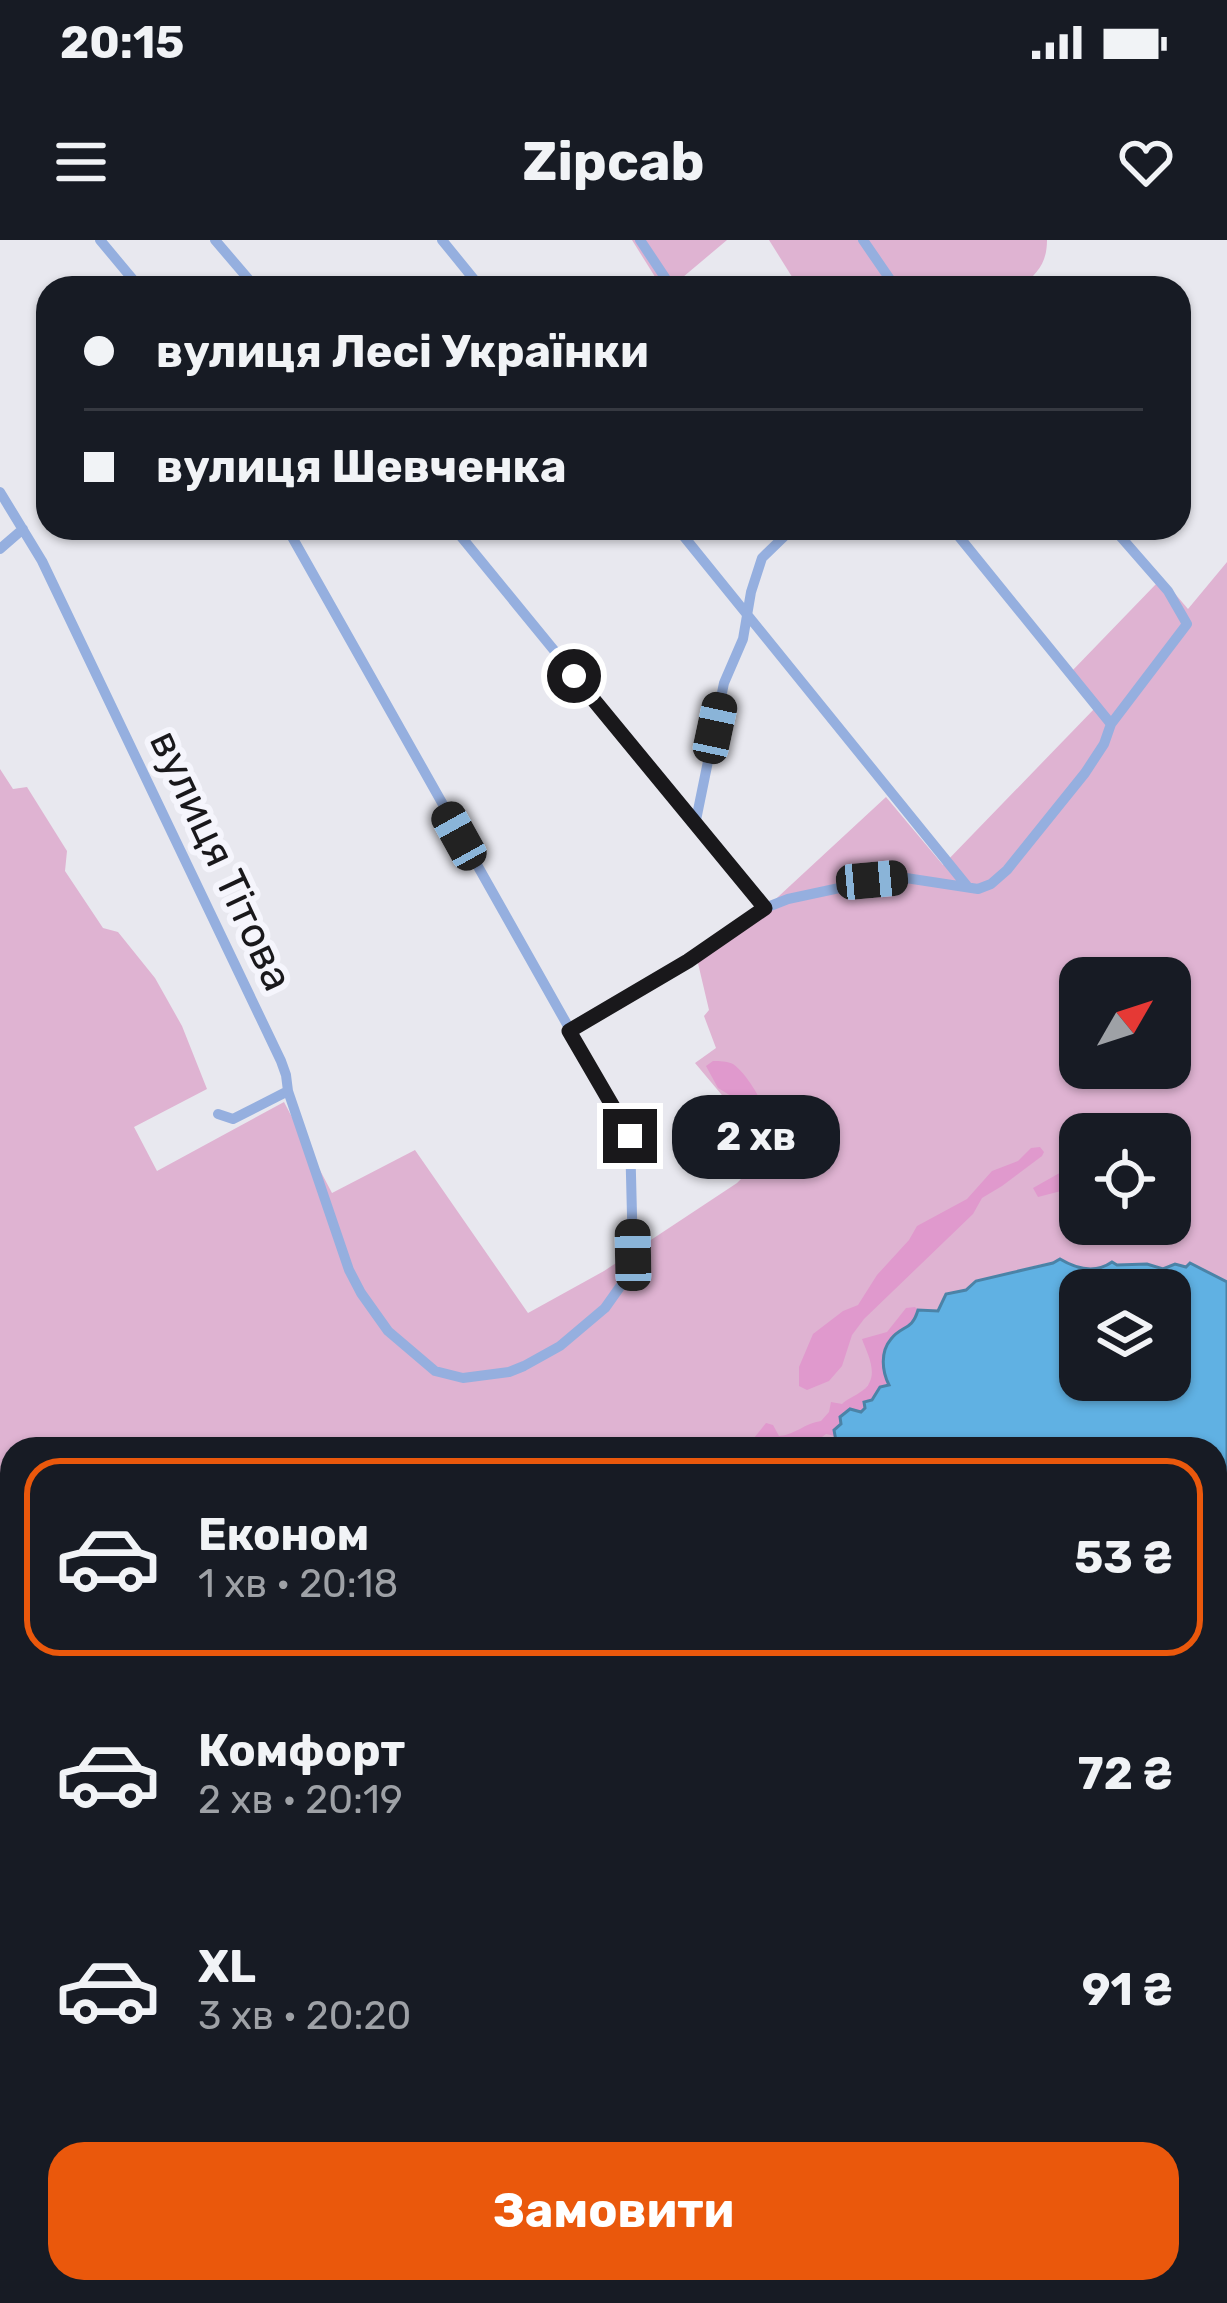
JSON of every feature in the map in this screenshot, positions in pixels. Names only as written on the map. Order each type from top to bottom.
[{"type":"street","points":[[100,240],[130,276]]},
{"type":"street","points":[[215,240],[246,276]]},
{"type":"street","points":[[442,240],[471,276]]},
{"type":"street","points":[[640,240],[664,276]]},
{"type":"street","points":[[863,240],[888,276]]},
{"type":"street","name":"вулиця Тітова","points":[[0,492],[42,561],[281,1061],[361,1293],[388,1331],[435,1371],[463,1378],[524,1366],[560,1346],[613,1300],[622,1284],[633,1255],[630,1136],[569,1031]]},
{"type":"street","points":[[0,549],[23,529]]},
{"type":"street","points":[[294,540],[569,1031],[788,898],[872,880],[906,878],[978,889],[992,884],[1084,773],[1111,724],[1186,624],[1168,591],[1123,540]]},
{"type":"street","points":[[464,540],[765,908]]},
{"type":"street","points":[[687,540],[967,886]]},
{"type":"street","points":[[695,825],[724,683],[743,639],[751,592],[762,558],[781,540]]},
{"type":"street","points":[[962,540],[1111,724]]},
{"type":"street","points":[[218,1114],[233,1119],[288,1091]]},
{"type":"shaded area","points":[[632,240],[727,240],[684,276],[654,276]]},
{"type":"shaded area","points":[[769,240],[1047,240],[1045,256],[1033,276],[792,276]]},
{"type":"shaded area","points":[[1127,540],[1188,609],[1227,562],[1227,1282],[1175,1264],[1163,1269],[1147,1264],[1090,1269],[1053,1263],[976,1281],[952,1295],[938,1311],[925,1310],[834,1430],[835,1437],[0,1437],[0,769],[13,789],[27,787],[67,851],[65,871],[103,928],[118,932],[155,978],[182,1026],[207,1089],[134,1127],[157,1171],[284,1102],[332,1193],[415,1150],[528,1313],[604,1271],[737,1183],[759,1161],[763,1144],[695,1063],[716,1048],[704,1016],[709,1010],[697,959],[751,922],[886,797],[943,865],[1097,706],[1071,672],[1157,583]]},
{"type":"shaded area","points":[[713,1061],[738,1068],[764,1114],[749,1115],[741,1102],[718,1088],[706,1066]]},
{"type":"shaded area","points":[[1040,1147],[1042,1156],[982,1198],[973,1214],[864,1319],[852,1335],[842,1366],[829,1381],[807,1390],[799,1386],[799,1367],[813,1334],[858,1305],[917,1226],[967,1199],[992,1171]]},
{"type":"shaded area","points":[[1059,1173],[1059,1192],[1038,1197],[1033,1188]]},
{"type":"shaded area","points":[[906,1308],[918,1310],[889,1345],[889,1385],[880,1387],[863,1404],[861,1413],[840,1417],[842,1424],[834,1429],[835,1436],[755,1437],[766,1423],[779,1436],[821,1421],[831,1402],[842,1404],[866,1387],[872,1374],[862,1339],[887,1332]]},
{"type":"water","points":[[1060,1259],[1085,1268],[1112,1262],[1163,1269],[1190,1263],[1227,1282],[1227,1437],[835,1437],[840,1417],[850,1409],[861,1412],[864,1402],[889,1385],[884,1356],[895,1335],[913,1321],[918,1310],[938,1311],[946,1294],[966,1290],[976,1281]]},
{"type":"route","points":[[574,676],[765,908],[688,961],[569,1031],[630,1136]]}]
